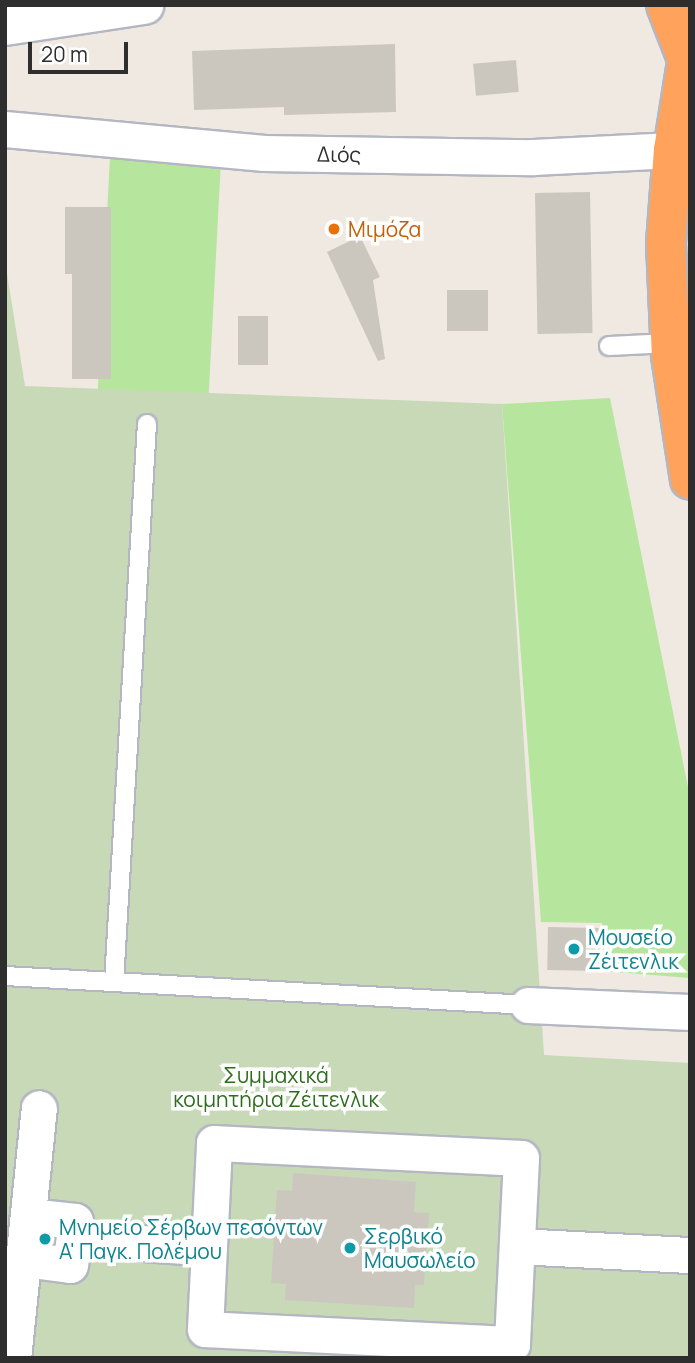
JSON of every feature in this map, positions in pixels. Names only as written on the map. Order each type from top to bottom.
[{"type":"highway","points":[[666,5],[689,51],[673,150],[666,243],[670,343],[690,480]]},
{"type":"main road","points":[[5,26],[144,5]]},
{"type":"street","name":"Διός","points":[[5,129],[264,153],[533,157],[673,150]]},
{"type":"street","points":[[528,1005],[690,1012]]},
{"type":"street","points":[[13,1358],[39,1108]]},
{"type":"street","points":[[214,1143],[521,1158],[512,1343],[205,1329],[209,1248],[214,1143]]},
{"type":"street","points":[[24,1259],[70,1265],[74,1238],[75,1221],[28,1216]]},
{"type":"street","points":[[74,1238],[209,1248]]},
{"type":"street","points":[[517,1246],[690,1255]]},
{"type":"lane","points":[[610,346],[670,343]]},
{"type":"lane","points":[[114,982],[146,424]]},
{"type":"lane","points":[[5,976],[528,1005]]},
{"type":"green space","points":[[110,157],[221,163],[209,395],[98,390]]},
{"type":"green space","name":"Συμμαχικά κοιμητήρια Ζέιτενλικ","points":[[5,261],[25,386],[502,404],[544,1055],[690,1063],[690,1358],[5,1358]]},
{"type":"green space","points":[[610,398],[690,797],[690,978],[604,971],[602,923],[541,922],[502,404]]},
{"type":"building","points":[[395,44],[396,112],[284,115],[284,107],[194,110],[192,51]]},
{"type":"building","points":[[516,60],[519,92],[476,96],[473,64]]},
{"type":"building","points":[[590,192],[592,333],[537,334],[535,193]]},
{"type":"building","points":[[65,207],[111,207],[111,379],[72,379],[72,274],[65,274]]},
{"type":"building","points":[[360,236],[380,277],[373,280],[385,359],[378,361],[327,252]]},
{"type":"building","points":[[447,290],[488,290],[488,331],[447,331]]},
{"type":"building","points":[[238,316],[268,316],[268,365],[238,365]]},
{"type":"building","name":"Μουσείο Ζέιτενλικ","points":[[548,927],[600,928],[599,971],[547,970]]},
{"type":"building","name":"Σερβικό Μαυσωλείο","points":[[293,1173],[416,1182],[414,1212],[429,1213],[424,1285],[415,1285],[414,1308],[285,1300],[286,1284],[271,1283],[277,1190],[292,1191]]},
{"type":"place","name":"Μιμόζα","points":[[334,229]]},
{"type":"place","name":"Μουσείο Ζέιτενλικ","points":[[574,949]]},
{"type":"place","name":"Μνημείο Σέρβων πεσόντων Α' Παγκ. Πολέμου","points":[[45,1239]]},
{"type":"place","name":"Σερβικό Μαυσωλείο","points":[[350,1248]]}]
